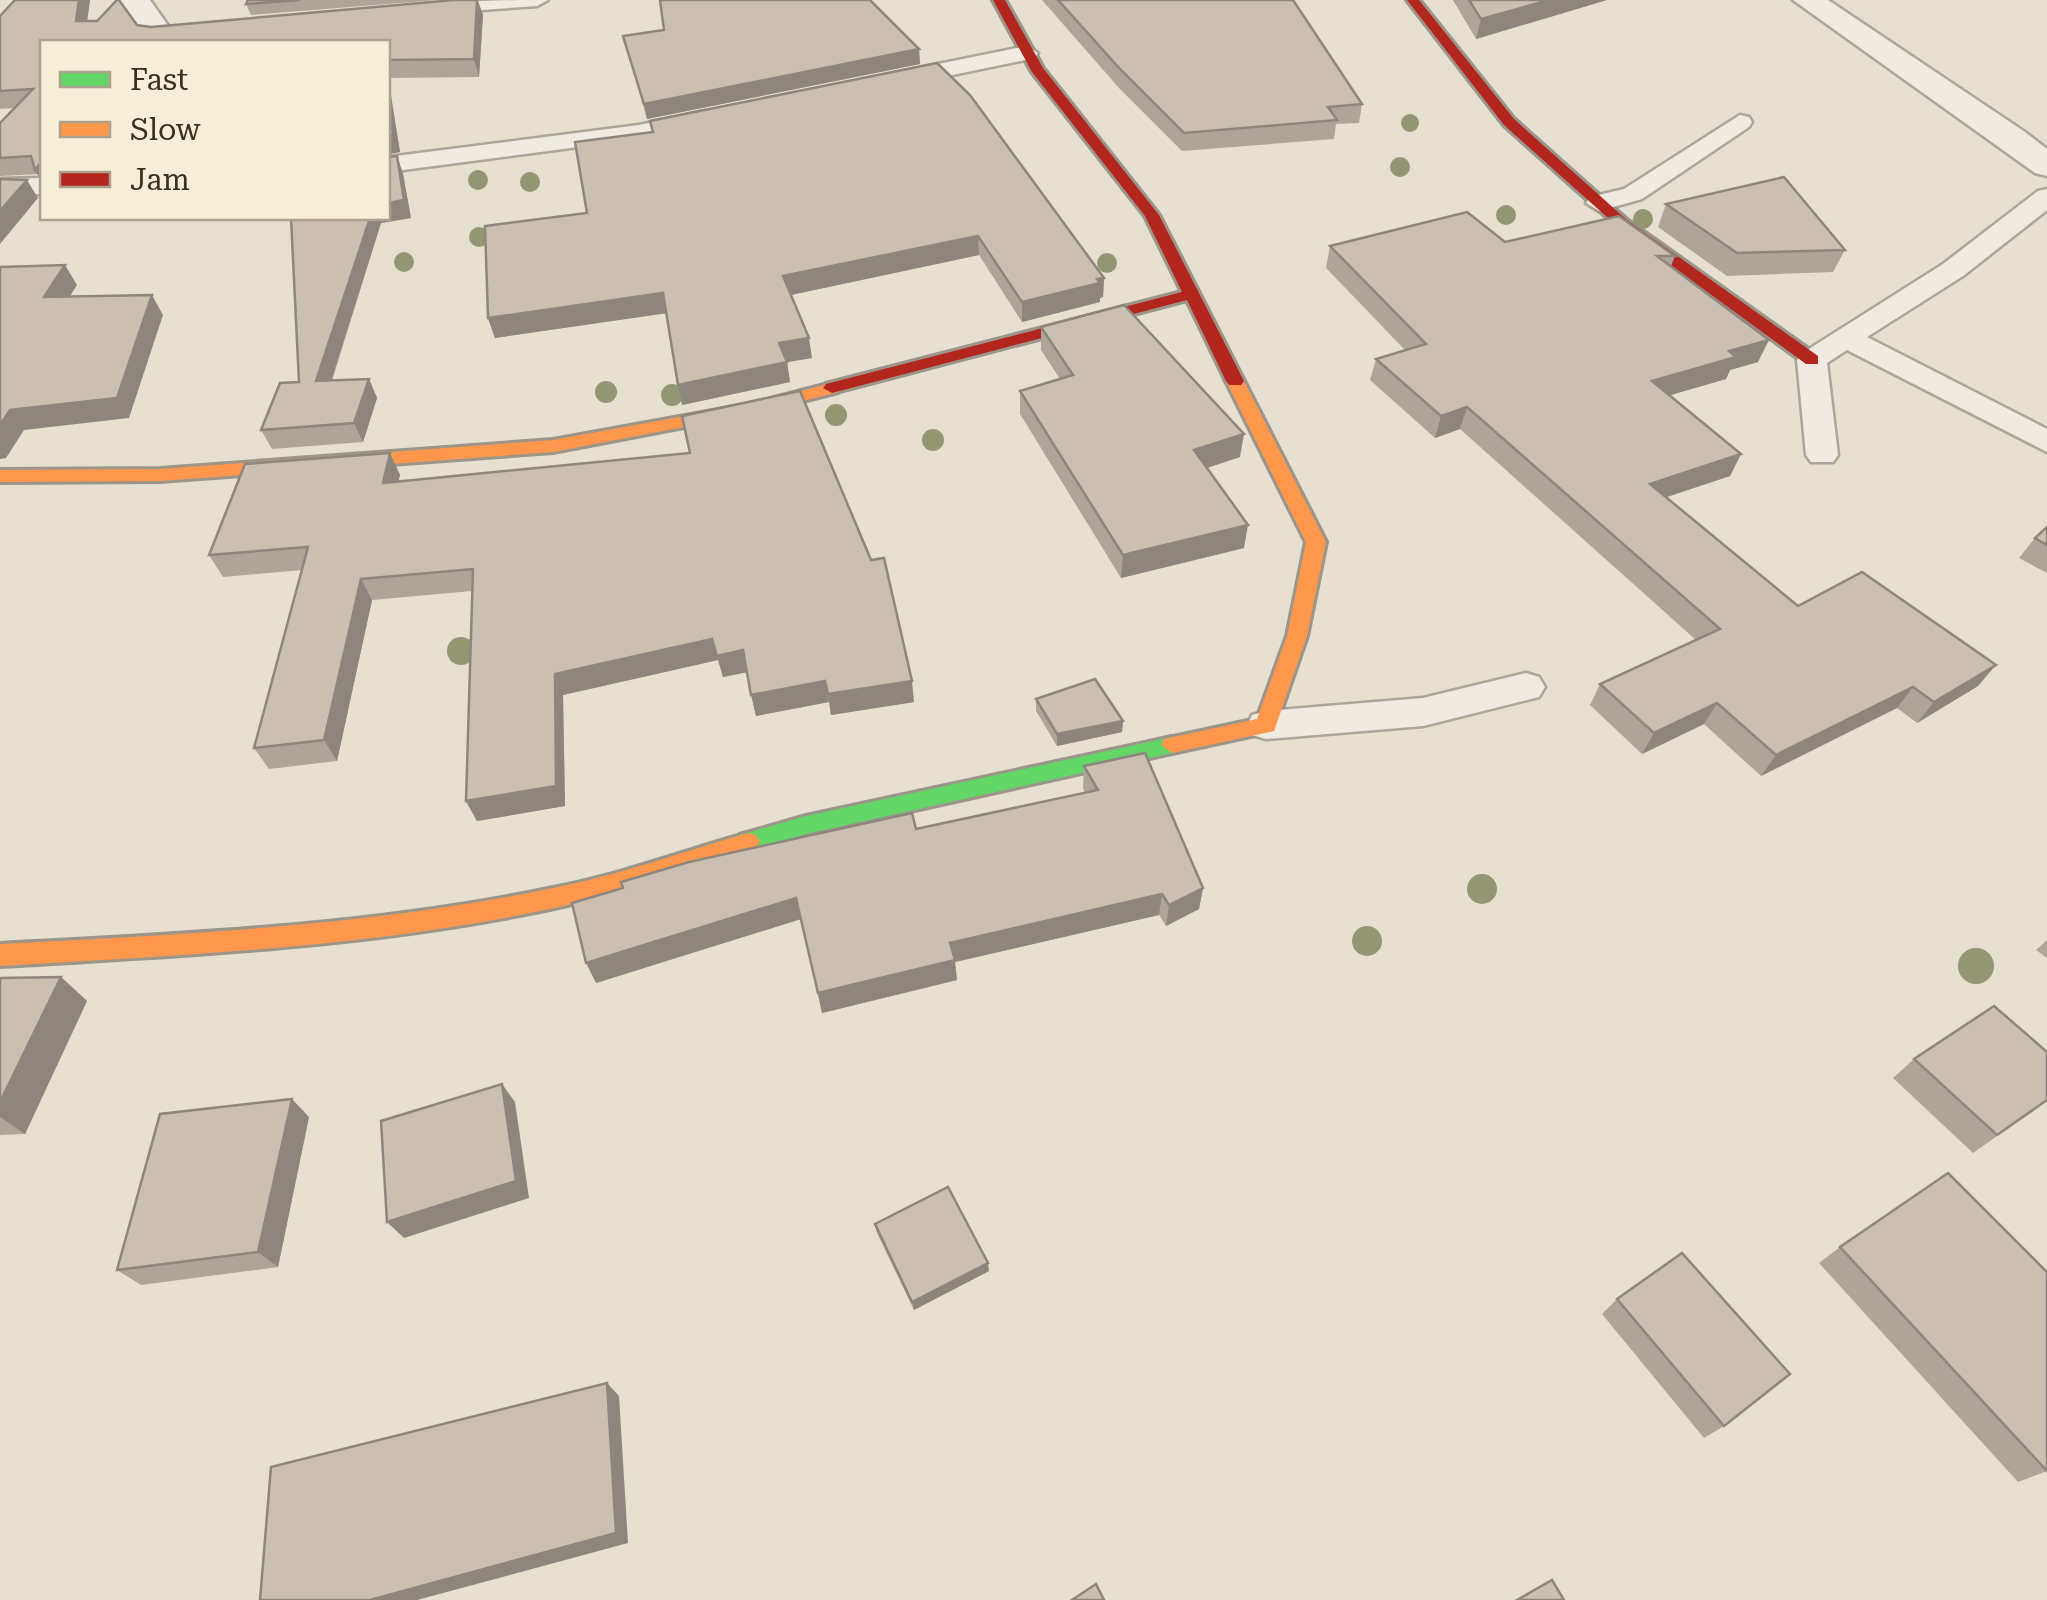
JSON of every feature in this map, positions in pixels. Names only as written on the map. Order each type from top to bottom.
[{"type":"street","points":[[135,0],[168,33]]},
{"type":"street","points":[[0,955],[306,934],[540,902],[806,825],[1266,725],[1297,636],[1316,542],[1152,215],[1027,54],[1000,0]]},
{"type":"street","points":[[1414,0],[1509,122],[1599,203],[1812,360]]},
{"type":"street","points":[[1808,0],[2047,166]]},
{"type":"street","points":[[0,476],[160,475],[553,446],[752,410],[1192,294]]},
{"type":"lane","points":[[408,10],[537,0]]},
{"type":"lane","points":[[872,84],[1027,54]]},
{"type":"lane","points":[[390,165],[638,132],[736,112]]},
{"type":"lane","points":[[1599,203],[1633,194],[1740,122]]},
{"type":"lane","points":[[0,187],[40,186]]},
{"type":"lane","points":[[1822,455],[1812,360],[1952,270],[2047,197]]},
{"type":"lane","points":[[1848,339],[2047,442]]},
{"type":"lane","points":[[1266,725],[1424,712],[1526,687]]},
{"type":"building","points":[[15,0],[79,0],[76,21],[97,21],[119,0],[137,25],[151,27],[477,0],[474,59],[390,60],[390,40],[40,40],[40,164],[35,170],[31,156],[0,158],[0,123],[33,89],[0,91],[0,16]]},
{"type":"building","points":[[248,0],[300,0],[246,4]]},
{"type":"building","points":[[660,0],[870,0],[919,49],[644,104],[623,36],[664,30]]},
{"type":"building","points":[[1058,0],[1293,0],[1362,104],[1328,107],[1337,120],[1184,133]]},
{"type":"building","points":[[1469,0],[1549,0],[1481,19]]},
{"type":"building","points":[[937,63],[970,95],[1104,278],[1097,279],[1100,283],[1022,302],[978,236],[783,276],[809,338],[779,343],[787,362],[678,385],[663,293],[488,318],[485,226],[587,213],[575,142],[653,132],[650,121]]},
{"type":"building","points":[[397,156],[404,200],[390,203],[390,157]]},
{"type":"building","points":[[1784,177],[1845,250],[1737,253],[1666,204]]},
{"type":"building","points":[[0,179],[27,180],[0,211]]},
{"type":"building","points":[[1467,212],[1505,242],[1619,216],[1675,256],[1657,256],[1769,340],[1729,351],[1736,357],[1652,381],[1741,454],[1650,484],[1798,606],[1862,572],[1996,665],[1934,702],[1913,687],[1776,755],[1717,703],[1654,733],[1600,684],[1720,629],[1467,407],[1441,416],[1376,359],[1426,344],[1330,246]]},
{"type":"building","points":[[291,220],[369,220],[316,381],[369,379],[354,423],[261,430],[280,383],[299,382]]},
{"type":"building","points":[[65,265],[44,297],[152,295],[117,398],[10,410],[0,425],[0,267]]},
{"type":"building","points":[[1124,305],[1244,434],[1194,450],[1248,525],[1123,555],[1020,391],[1073,375],[1041,327]]},
{"type":"building","points":[[800,391],[871,560],[884,558],[912,681],[828,694],[825,681],[751,695],[743,650],[717,656],[712,639],[555,674],[556,786],[466,801],[473,569],[361,579],[324,740],[254,748],[308,547],[209,555],[245,464],[390,453],[383,483],[690,453],[682,416]]},
{"type":"building","points":[[2047,527],[2047,545],[2035,538]]},
{"type":"building","points":[[1095,679],[1123,721],[1057,734],[1036,699]]},
{"type":"building","points":[[1145,753],[1203,888],[1169,905],[1162,894],[950,943],[955,960],[818,993],[796,898],[586,963],[572,903],[623,888],[621,882],[689,862],[912,813],[916,829],[1098,790],[1084,766]]},
{"type":"building","points":[[61,977],[0,1102],[0,978]]},
{"type":"building","points":[[1994,1006],[2047,1052],[2047,1100],[1997,1135],[1914,1059]]},
{"type":"building","points":[[502,1084],[516,1181],[387,1222],[381,1121]]},
{"type":"building","points":[[292,1099],[258,1252],[117,1270],[160,1114]]},
{"type":"building","points":[[1948,1173],[2047,1272],[2047,1471],[1840,1247]]},
{"type":"building","points":[[948,1187],[988,1263],[912,1302],[875,1224]]},
{"type":"building","points":[[1682,1253],[1790,1374],[1724,1426],[1617,1299]]},
{"type":"building","points":[[607,1383],[616,1533],[370,1600],[260,1600],[271,1467]]},
{"type":"building","points":[[1552,1580],[1564,1600],[1517,1600]]},
{"type":"building","points":[[1096,1584],[1104,1600],[1072,1600]]},
{"type":"traffic: fast","points":[[748,842],[806,825],[1172,745]]},
{"type":"traffic: slow","points":[[1172,745],[1266,725],[1297,636],[1316,542],[1235,381]]},
{"type":"traffic: slow","points":[[0,476],[160,475],[553,446],[752,409],[832,388]]},
{"type":"traffic: slow","points":[[0,955],[269,938],[469,914],[589,890],[748,842]]},
{"type":"traffic: jam","points":[[999,0],[1037,69],[1152,215],[1235,381]]},
{"type":"traffic: jam","points":[[1413,0],[1509,122],[1622,223],[1812,360]]},
{"type":"traffic: jam","points":[[832,388],[1192,294]]}]
